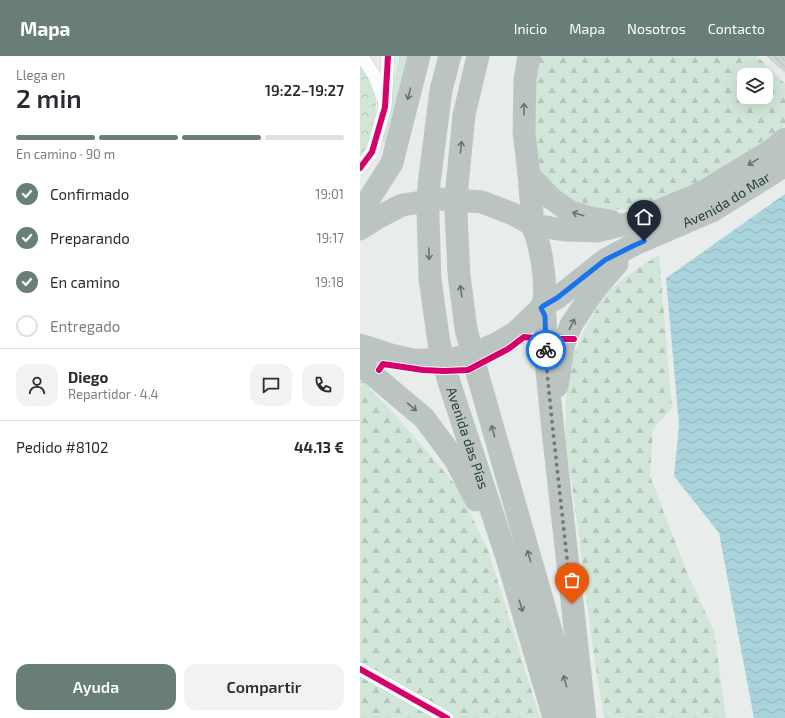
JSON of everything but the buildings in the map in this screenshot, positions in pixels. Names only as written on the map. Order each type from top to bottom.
[{"type":"highway","points":[[360,213],[392,163],[419,56]]},
{"type":"highway","name":"Avenida das Pías","points":[[450,56],[441,90],[429,184],[428,215],[430,279],[439,343],[449,382],[508,560],[554,718]]},
{"type":"highway","name":"Avenida das Pías","points":[[478,56],[464,115],[457,186],[456,214],[458,275],[466,330],[576,718]]},
{"type":"highway","points":[[529,56],[524,79],[524,132],[529,174],[532,225],[543,264],[545,294],[542,307],[545,316],[547,372],[585,718]]},
{"type":"highway","name":"Avenida do Mar","points":[[532,225],[564,230],[597,231],[630,223],[701,193],[770,151],[785,139]]},
{"type":"highway","name":"Avenida do Mar","points":[[360,345],[391,355],[414,360],[439,360],[457,358],[496,344],[515,333],[542,307],[557,298],[605,260],[712,211],[785,164]]},
{"type":"highway","points":[[529,174],[552,199],[571,212],[591,218],[630,223]]},
{"type":"highway","points":[[360,229],[377,218],[402,206],[441,199],[482,202],[513,214],[532,225]]},
{"type":"highway","points":[[553,431],[557,383],[564,343],[571,324],[595,289],[619,261],[655,236]]},
{"type":"highway","points":[[360,364],[424,418],[456,461],[508,560]]},
{"type":"street","points":[[362,56],[375,77],[385,107]]},
{"type":"street","points":[[360,168],[372,152],[385,107],[388,56]]},
{"type":"street","points":[[360,669],[447,718]]},
{"type":"green space","points":[[399,56],[412,56],[388,145],[382,141]]},
{"type":"green space","points":[[535,56],[757,56],[769,68],[737,68],[737,104],[773,104],[773,72],[785,84],[785,125],[779,131],[682,192],[646,208],[595,211],[561,194],[539,168],[533,127]]},
{"type":"green space","points":[[360,67],[369,78],[376,104],[375,117],[371,133],[360,161]]},
{"type":"green space","points":[[659,255],[672,408],[653,429],[650,476],[686,570],[714,631],[726,718],[604,718],[592,643],[565,436],[567,371],[584,331],[606,293],[635,270]]},
{"type":"green space","points":[[360,377],[391,410],[459,489],[489,553],[540,718],[360,718]]},
{"type":"water","points":[[785,194],[785,718],[754,718],[719,533],[674,476],[679,425],[666,278]]},
{"type":"cycle path","points":[[360,168],[372,152],[385,107],[388,56]]},
{"type":"cycle path","points":[[379,370],[383,364],[423,370],[468,370],[508,349],[524,337],[574,339]]},
{"type":"cycle path","points":[[360,669],[447,718]]},
{"type":"way so far","points":[[546,350],[553,431],[572,604]]},
{"type":"route","points":[[546,350],[545,316],[541,308],[557,298],[605,260],[644,241]]}]
